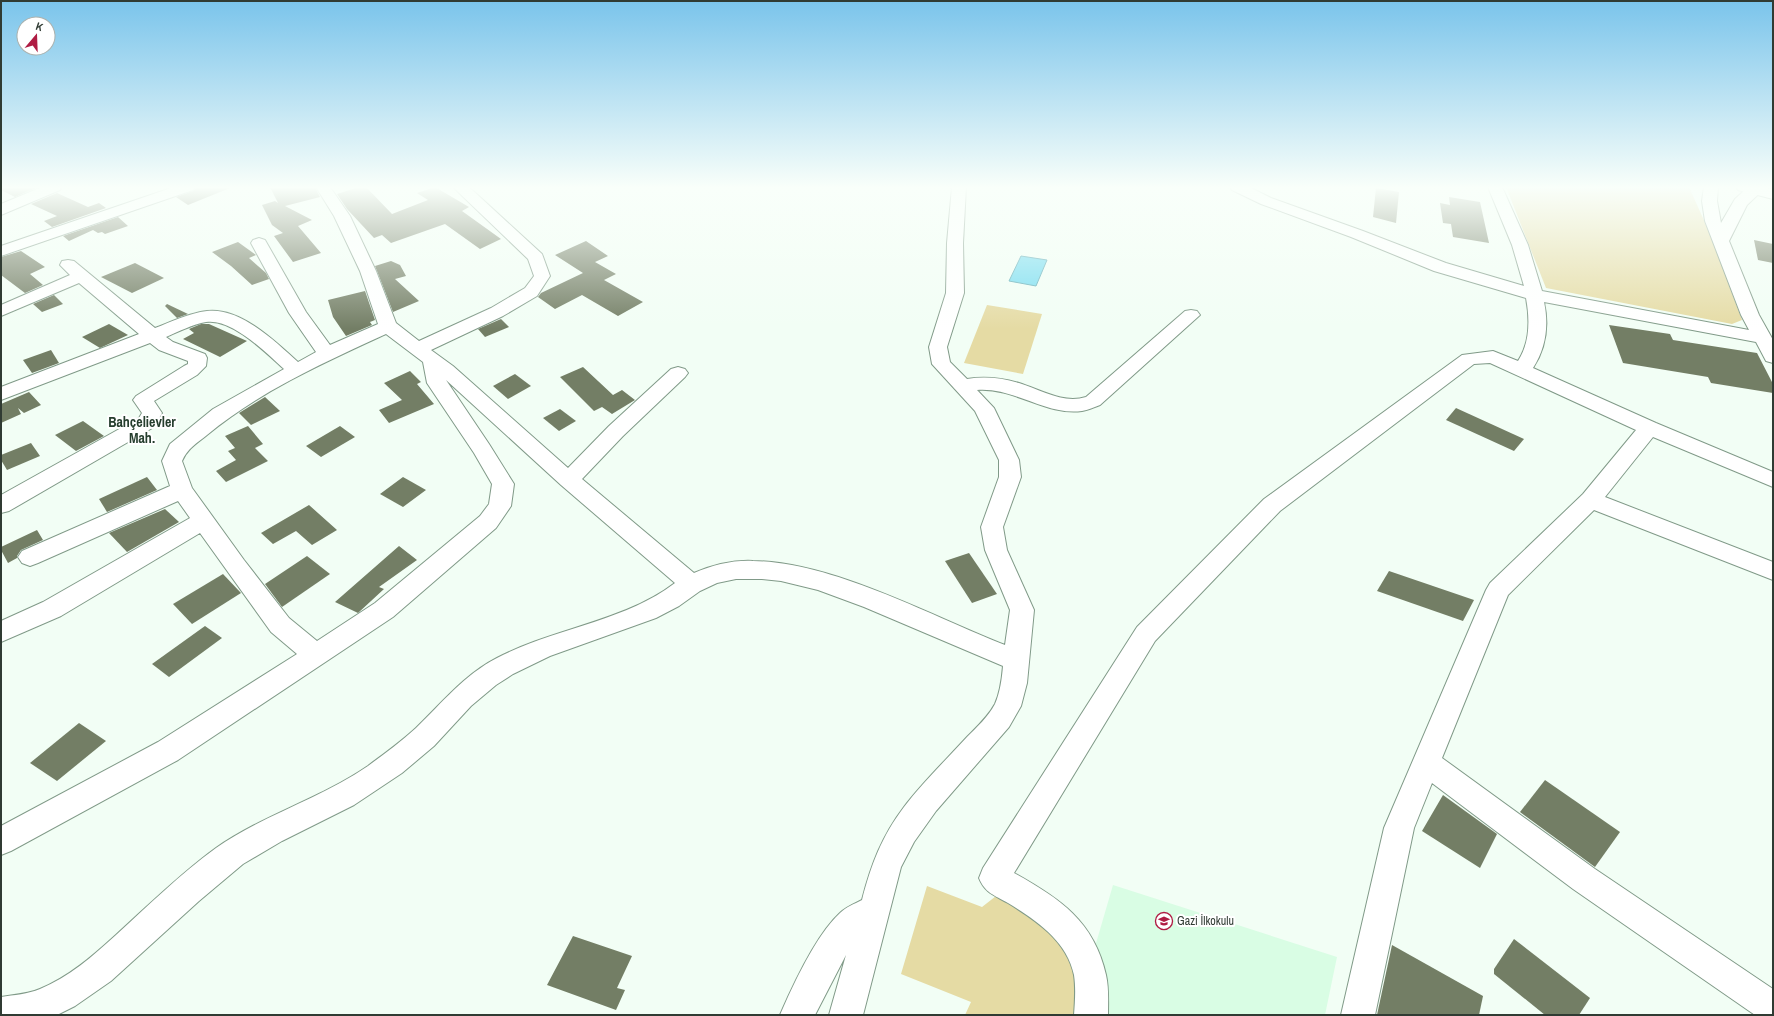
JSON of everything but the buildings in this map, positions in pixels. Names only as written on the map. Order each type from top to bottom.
[{"type":"main road","points":[[1,251],[49,234]]},
{"type":"main road","points":[[351,234],[368,272],[388,326],[446,370],[569,480],[692,584]]},
{"type":"main road","points":[[424,354],[531,292],[542,276],[536,256],[512,234]]},
{"type":"main road","points":[[846,1015],[886,866],[894,848],[903,831],[913,817],[1000,719],[1012,691],[1015,676],[1022,610],[996,550],[992,527],[1010,477],[1008,460],[984,408],[941,364],[938,347],[955,293],[956,234]]},
{"type":"main road","points":[[1358,234],[1440,267],[1535,295],[1762,338]]},
{"type":"main road","points":[[1515,234],[1521,249],[1535,295],[1537,324],[1534,350],[1522,370]]},
{"type":"main road","points":[[1718,234],[1750,315],[1773,357]]},
{"type":"main road","points":[[1721,241],[1724,234]]},
{"type":"main road","points":[[259,243],[298,313],[327,354]]},
{"type":"main road","points":[[1,311],[75,270],[130,318],[166,346],[198,358],[197,366],[184,376],[152,392],[143,400],[152,413],[148,422],[1,505]]},
{"type":"main road","points":[[1,394],[203,317],[213,315],[254,332],[296,370]]},
{"type":"main road","points":[[963,386],[977,383],[995,383],[1068,405],[1087,404],[1093,401],[1191,315]]},
{"type":"main road","points":[[315,654],[280,625],[182,490],[172,461],[177,449],[220,414],[296,370],[388,326]]},
{"type":"main road","points":[[1,841],[168,751],[384,610],[488,522],[500,506],[502,484],[482,449],[437,383],[424,354]]},
{"type":"main road","points":[[1091,1015],[1090,976],[1084,956],[1074,938],[1046,908],[994,878],[1146,634],[1272,505],[1469,359],[1493,357],[1649,428],[1773,480]]},
{"type":"main road","points":[[569,480],[616,431],[678,373]]},
{"type":"main road","points":[[1358,1015],[1399,828],[1498,590],[1591,500],[1649,428]]},
{"type":"main road","points":[[30,557],[182,490]]},
{"type":"main road","points":[[1591,500],[1773,571]]},
{"type":"main road","points":[[1,632],[52,608],[204,520]]},
{"type":"main road","points":[[1,1014],[13,1013],[40,1005],[73,990],[102,969],[176,901],[237,851],[271,832],[327,806],[392,764],[424,738],[470,689],[516,659],[547,646],[636,616],[657,606],[692,584],[724,572],[763,570],[818,581],[858,594],[1016,660]]},
{"type":"main road","points":[[1426,762],[1584,879],[1773,1008]]},
{"type":"main road","points":[[797,1015],[842,934],[863,916],[875,910]]},
{"type":"shaded area","points":[[1525,234],[1710,234],[1742,320],[1732,324],[1546,288]]},
{"type":"shaded area","points":[[987,305],[1042,314],[1023,374],[964,363]]},
{"type":"shaded area","name":"Gazi İlkokulu","points":[[1113,885],[1337,957],[1325,1015],[1101,1015],[1092,957]]},
{"type":"shaded area","points":[[927,886],[982,907],[1005,889],[1079,953],[1083,1015],[965,1015],[971,1002],[901,974]]},
{"type":"water","points":[[1021,256],[1047,260],[1036,286],[1009,281]]},
{"type":"place","name":"Gazi İlkokulu","points":[[1164,921]]},
{"type":"district","name":"Bahçelievler Mah.","points":[[142,430]]}]
